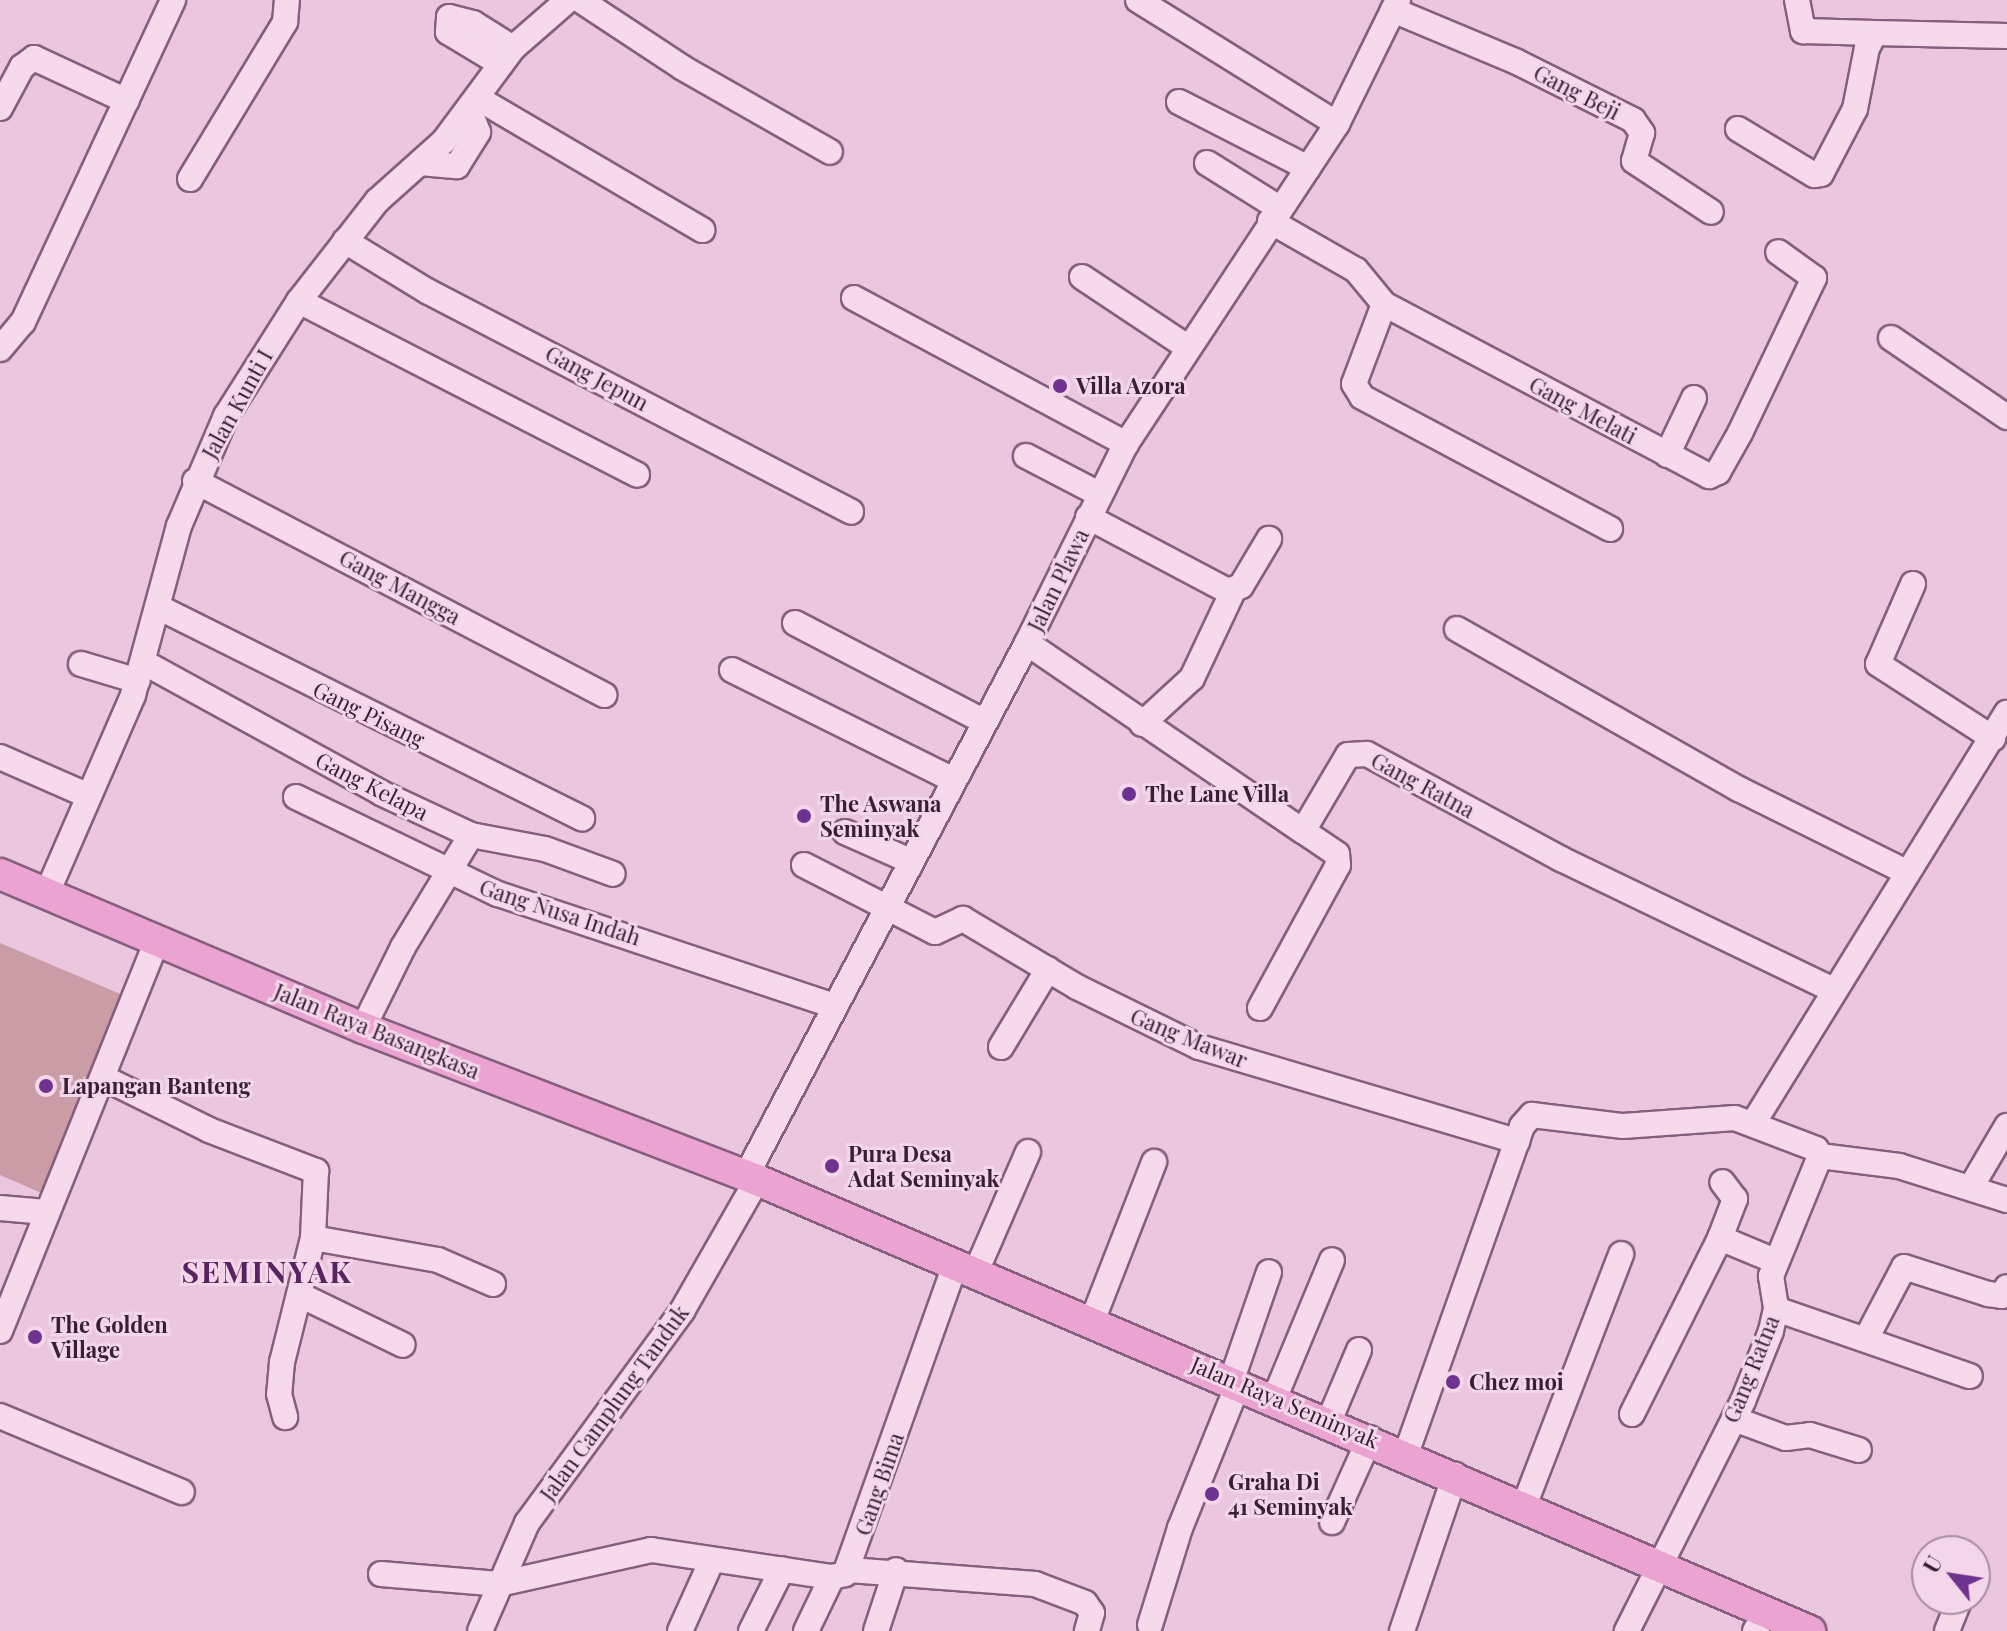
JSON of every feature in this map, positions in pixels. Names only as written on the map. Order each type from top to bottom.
[{"type":"main road","name":"Jalan Raya Basangkasa","points":[[0,874],[363,1028],[752,1178]]},
{"type":"main road","name":"Jalan Raya Seminyak","points":[[752,1178],[1091,1324],[1235,1380],[1455,1475],[1656,1565],[1760,1622],[1810,1631]]},
{"type":"street","points":[[0,349],[23,322],[173,0]]},
{"type":"street","points":[[190,179],[285,22],[287,0]]},
{"type":"street","name":"Jalan Kunti I","points":[[47,893],[141,672],[195,481],[233,405],[299,301],[377,201],[420,163],[474,104],[507,56],[568,0]]},
{"type":"street","points":[[580,0],[683,68],[830,152]]},
{"type":"street","points":[[1138,0],[1337,124]]},
{"type":"street","points":[[1797,0],[1803,31],[2007,36]]},
{"type":"street","name":"Jalan Plawa","points":[[752,1178],[834,1006],[1027,643],[1126,444],[1186,346],[1337,124],[1395,3]]},
{"type":"street","name":"Gang Beji","points":[[1395,3],[1633,120],[1642,133],[1634,161],[1711,212]]},
{"type":"street","points":[[1738,129],[1814,175],[1821,174],[1855,109],[1867,48],[1875,33]]},
{"type":"street","points":[[0,108],[22,67],[34,58],[127,101]]},
{"type":"street","points":[[1179,102],[1308,168]]},
{"type":"street","points":[[474,104],[702,230]]},
{"type":"street","name":"Gang Melati","points":[[1207,163],[1356,270],[1384,304],[1705,475],[1718,472],[1814,278],[1778,252]]},
{"type":"street","name":"Gang Jepun","points":[[345,241],[427,291],[851,512]]},
{"type":"street","points":[[1082,277],[1186,346]]},
{"type":"street","points":[[854,298],[1126,444]]},
{"type":"street","points":[[299,301],[637,475]]},
{"type":"street","points":[[1384,304],[1354,384],[1362,397],[1610,529]]},
{"type":"street","points":[[1891,338],[2007,417]]},
{"type":"street","points":[[1667,455],[1694,398]]},
{"type":"street","points":[[1026,456],[1099,494]]},
{"type":"street","name":"Gang Mangga","points":[[195,481],[604,695]]},
{"type":"street","points":[[1088,517],[1222,590],[1233,591]]},
{"type":"street","points":[[1142,724],[1192,678],[1233,591],[1269,539]]},
{"type":"street","points":[[1913,584],[1878,664],[1993,738]]},
{"type":"street","name":"Gang Pisang","points":[[158,607],[582,818]]},
{"type":"street","points":[[795,623],[985,722]]},
{"type":"street","points":[[1457,629],[1739,789],[1906,872]]},
{"type":"street","points":[[1027,643],[1337,854],[1338,865],[1260,1008]]},
{"type":"street","name":"Gang Kelapa","points":[[81,664],[141,672],[471,835],[545,849],[613,874]]},
{"type":"street","points":[[732,670],[954,780]]},
{"type":"street","points":[[1754,1122],[2007,713]]},
{"type":"street","name":"Gang Ratna","points":[[1303,831],[1348,755],[1367,754],[1561,859],[1833,990]]},
{"type":"street","points":[[0,757],[89,796]]},
{"type":"street","name":"Gang Nusa Indah","points":[[296,797],[498,894],[834,1006]]},
{"type":"street","points":[[845,832],[910,861]]},
{"type":"street","points":[[363,1028],[471,835]]},
{"type":"street","points":[[804,865],[885,908]]},
{"type":"street","name":"Gang Mawar","points":[[885,908],[935,932],[963,919],[1048,969],[1199,1047],[1517,1141]]},
{"type":"street","points":[[0,1331],[157,940]]},
{"type":"street","points":[[1001,1047],[1048,969]]},
{"type":"street","points":[[104,1078],[209,1130],[316,1171],[313,1238],[282,1362],[279,1394],[285,1417]]},
{"type":"street","points":[[1406,1454],[1517,1141],[1536,1113],[1623,1126],[1724,1118],[1754,1122],[1816,1149],[1820,1156],[1861,1158],[1971,1187],[2007,1200]]},
{"type":"street","points":[[1971,1187],[2007,1126]]},
{"type":"street","name":"Gang Bima","points":[[806,1631],[841,1574],[965,1269],[1028,1152]]},
{"type":"street","name":"Gang Ratna","points":[[1627,1631],[1656,1565],[1734,1419],[1776,1309],[1771,1276],[1775,1261],[1820,1156]]},
{"type":"street","points":[[1091,1324],[1154,1162]]},
{"type":"street","name":"Jalan Camplung Tanduk","points":[[480,1631],[527,1523],[586,1435],[682,1311],[752,1178]]},
{"type":"street","points":[[1632,1414],[1720,1238],[1735,1199],[1722,1182]]},
{"type":"street","points":[[0,1208],[46,1212]]},
{"type":"street","points":[[313,1238],[438,1260],[493,1284]]},
{"type":"street","points":[[1720,1238],[1775,1261]]},
{"type":"street","points":[[1524,1506],[1621,1254]]},
{"type":"street","points":[[1275,1397],[1332,1260]]},
{"type":"street","points":[[1867,1337],[1904,1267],[1988,1294],[2002,1296],[2007,1287]]},
{"type":"street","points":[[1150,1625],[1269,1272]]},
{"type":"street","points":[[300,1295],[403,1345]]},
{"type":"street","points":[[1776,1309],[1867,1337],[1970,1376]]},
{"type":"street","points":[[1329,1421],[1359,1350]]},
{"type":"street","points":[[0,1416],[182,1492]]},
{"type":"street","points":[[1734,1419],[1786,1438],[1810,1435],[1859,1450]]},
{"type":"street","points":[[1332,1522],[1370,1438]]},
{"type":"street","points":[[1402,1631],[1455,1475]]},
{"type":"street","points":[[381,1574],[499,1584],[651,1550],[782,1569],[841,1574],[896,1570],[1035,1584],[1085,1603],[1092,1613],[1087,1631]]},
{"type":"street","points":[[680,1631],[712,1560]]},
{"type":"street","points":[[751,1631],[782,1569]]},
{"type":"street","points":[[876,1631],[896,1570]]},
{"type":"shaded area","name":"Lapangan Banteng","points":[[0,943],[130,998],[46,1195],[0,1175]]},
{"type":"place","name":"Villa Azora","points":[[1060,386]]},
{"type":"place","name":"The Lane Villa","points":[[1129,794]]},
{"type":"place","name":"The Aswana Seminyak","points":[[804,816]]},
{"type":"place","name":"Lapangan Banteng","points":[[46,1086]]},
{"type":"place","name":"Pura Desa Adat Seminyak","points":[[832,1166]]},
{"type":"place","name":"The Golden Village","points":[[35,1337]]},
{"type":"place","name":"Chez moi","points":[[1453,1382]]},
{"type":"place","name":"Graha Di 41 Seminyak","points":[[1212,1494]]},
{"type":"district","name":"SEMINYAK","points":[[267,1271]]}]
